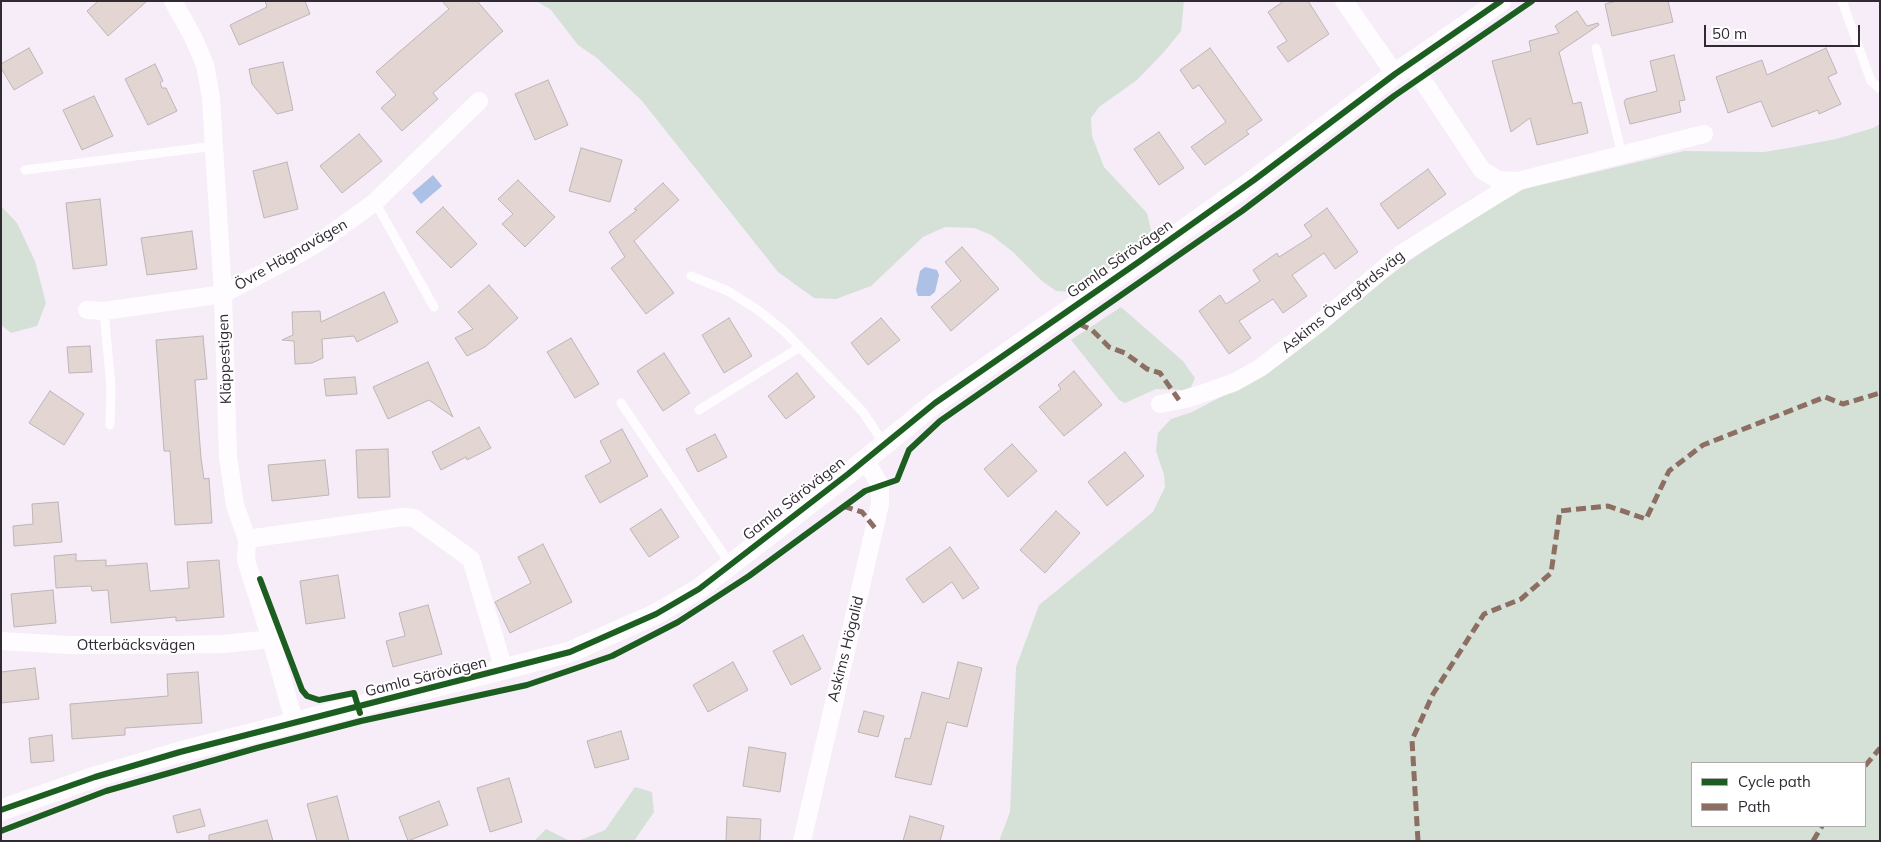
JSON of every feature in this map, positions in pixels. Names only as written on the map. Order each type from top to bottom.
[{"type":"street","name":"Kläppestigen","points":[[173,1],[193,37],[205,65],[211,98],[223,294],[228,457],[235,505],[246,539],[246,560],[272,639],[295,724]]},
{"type":"street","name":"Askims Övergårdsväg","points":[[1344,1],[1403,69],[1482,170],[1498,180],[1518,181],[1704,134]]},
{"type":"street","name":"Gamla Särövägen","points":[[1,810],[95,776],[180,752],[570,652],[656,614],[699,589],[935,403],[1254,180],[1403,69],[1501,1]]},
{"type":"street","name":"Övre Hägnavägen","points":[[96,311],[223,294],[324,239],[375,202],[478,101]]},
{"type":"street","name":"Askims Övergårdsväg","points":[[1160,404],[1210,392],[1235,382],[1260,368],[1322,320],[1401,254],[1518,181]]},
{"type":"street","name":"Askims Högalid","points":[[802,841],[880,504],[880,485],[865,459]]},
{"type":"street","points":[[246,539],[403,517],[414,518],[471,559],[504,670]]},
{"type":"street","name":"Otterbäcksvägen","points":[[1,640],[69,645],[173,645],[223,644],[272,639]]},
{"type":"lane","points":[[1842,1],[1871,81],[1880,89]]},
{"type":"lane","points":[[1596,48],[1622,155]]},
{"type":"lane","points":[[26,170],[215,146]]},
{"type":"lane","points":[[375,202],[434,307]]},
{"type":"lane","points":[[691,276],[728,291],[758,310],[800,347],[863,412],[884,444]]},
{"type":"lane","points":[[96,311],[111,387],[110,426]]},
{"type":"lane","points":[[699,410],[800,347]]},
{"type":"lane","points":[[621,403],[730,565]]},
{"type":"shaded area","points":[[536,1],[1184,1],[1181,31],[1137,80],[1099,107],[1091,118],[1092,136],[1104,167],[1147,213],[1151,230],[1146,243],[1073,292],[1056,291],[1042,281],[1013,252],[991,235],[974,228],[945,227],[923,237],[871,286],[836,299],[814,298],[778,272],[642,101],[597,58],[578,45],[551,10]]},
{"type":"shaded area","points":[[1880,124],[1880,841],[999,841],[1010,812],[1016,667],[1039,605],[1153,512],[1165,487],[1164,475],[1156,451],[1158,433],[1171,419],[1192,412],[1259,377],[1409,261],[1465,223],[1524,189],[1684,151],[1764,152],[1836,139],[1873,128]]},
{"type":"shaded area","points":[[1,206],[17,223],[35,261],[46,303],[37,326],[11,333],[1,325]]},
{"type":"shaded area","points":[[1121,307],[1183,361],[1195,378],[1191,387],[1183,390],[1156,389],[1125,403],[1119,400],[1071,340]]},
{"type":"shaded area","points":[[635,787],[652,792],[654,812],[634,841],[578,841],[605,830]]},
{"type":"shaded area","points":[[546,829],[570,841],[534,841]]},
{"type":"water","points":[[433,175],[442,186],[421,204],[412,193]]},
{"type":"water","points":[[925,267],[937,270],[939,275],[935,292],[930,296],[918,296],[916,290],[920,271]]},
{"type":"building","points":[[98,1],[147,1],[108,36],[87,11]]},
{"type":"building","points":[[265,1],[305,1],[310,14],[239,45],[230,25],[267,7]]},
{"type":"building","points":[[442,1],[477,1],[503,31],[433,93],[438,99],[402,131],[381,108],[396,95],[376,72],[449,9]]},
{"type":"building","points":[[1284,1],[1308,1],[1329,34],[1288,62],[1277,47],[1287,41],[1268,12]]},
{"type":"building","points":[[1616,1],[1668,1],[1673,22],[1612,36],[1605,4]]},
{"type":"building","points":[[1577,11],[1587,26],[1598,23],[1599,25],[1559,52],[1573,104],[1581,102],[1588,133],[1537,145],[1530,118],[1511,132],[1492,61],[1531,51],[1529,41],[1559,33],[1555,26]]},
{"type":"building","points":[[29,48],[43,73],[14,90],[1,68],[1,64]]},
{"type":"building","points":[[1210,48],[1262,120],[1246,131],[1249,134],[1205,165],[1191,147],[1226,122],[1199,85],[1193,89],[1180,70]]},
{"type":"building","points":[[1826,48],[1837,73],[1828,77],[1841,104],[1819,114],[1818,110],[1772,127],[1761,101],[1728,113],[1716,77],[1762,60],[1767,75]]},
{"type":"building","points":[[1674,55],[1685,100],[1679,101],[1681,112],[1630,124],[1624,102],[1626,99],[1657,91],[1650,61]]},
{"type":"building","points":[[283,62],[293,110],[277,114],[252,84],[249,69]]},
{"type":"building","points":[[155,64],[163,81],[160,83],[162,88],[166,88],[177,111],[148,125],[125,79]]},
{"type":"building","points":[[548,80],[568,125],[535,140],[515,94]]},
{"type":"building","points":[[94,96],[113,136],[82,150],[63,110]]},
{"type":"building","points":[[1159,132],[1184,168],[1159,185],[1134,149]]},
{"type":"building","points":[[359,134],[382,161],[342,193],[320,166]]},
{"type":"building","points":[[581,148],[622,160],[610,202],[569,191]]},
{"type":"building","points":[[287,162],[298,209],[264,218],[253,171]]},
{"type":"building","points":[[1428,169],[1446,194],[1398,229],[1380,204]]},
{"type":"building","points":[[518,180],[555,217],[525,247],[502,224],[513,214],[498,199]]},
{"type":"building","points":[[663,183],[679,200],[634,241],[674,293],[646,314],[611,268],[625,257],[609,232],[637,210],[634,209]]},
{"type":"building","points":[[100,199],[107,265],[73,269],[66,203]]},
{"type":"building","points":[[443,207],[477,244],[451,268],[416,232]]},
{"type":"building","points":[[1327,208],[1358,252],[1335,269],[1324,253],[1292,275],[1307,296],[1283,313],[1273,299],[1239,321],[1251,338],[1229,354],[1199,311],[1220,295],[1226,304],[1260,281],[1253,270],[1277,253],[1279,257],[1312,236],[1304,225]]},
{"type":"building","points":[[192,231],[197,269],[147,275],[141,238]]},
{"type":"building","points":[[962,247],[999,289],[951,331],[931,307],[961,281],[945,262]]},
{"type":"building","points":[[489,285],[518,318],[485,347],[467,356],[455,338],[473,329],[458,312]]},
{"type":"building","points":[[384,292],[398,322],[357,342],[354,336],[322,339],[323,358],[312,363],[295,364],[294,341],[282,340],[293,335],[292,312],[320,311],[321,322]]},
{"type":"building","points":[[729,318],[752,356],[724,373],[702,335]]},
{"type":"building","points":[[881,318],[900,340],[868,365],[851,343]]},
{"type":"building","points":[[203,336],[207,379],[195,380],[201,458],[204,479],[209,478],[212,523],[175,525],[170,451],[164,451],[156,340]]},
{"type":"building","points":[[571,338],[599,384],[575,398],[547,352]]},
{"type":"building","points":[[90,346],[92,372],[69,373],[67,347]]},
{"type":"building","points":[[664,353],[690,393],[663,411],[637,371]]},
{"type":"building","points":[[428,362],[453,417],[429,400],[388,419],[373,387]]},
{"type":"building","points":[[1074,371],[1102,405],[1064,436],[1039,407],[1061,389],[1058,385]]},
{"type":"building","points":[[797,373],[815,397],[786,419],[768,396]]},
{"type":"building","points":[[355,377],[357,394],[326,396],[324,379]]},
{"type":"building","points":[[50,391],[84,414],[64,445],[29,423]]},
{"type":"building","points":[[479,427],[491,448],[467,460],[466,457],[441,470],[432,452]]},
{"type":"building","points":[[622,429],[648,476],[600,503],[585,476],[611,462],[600,441]]},
{"type":"building","points":[[715,434],[727,457],[698,472],[686,449]]},
{"type":"building","points":[[1012,444],[1037,471],[1008,497],[984,469]]},
{"type":"building","points":[[388,449],[390,497],[358,498],[356,450]]},
{"type":"building","points":[[1125,452],[1144,476],[1107,506],[1088,482]]},
{"type":"building","points":[[325,460],[329,495],[272,501],[268,465]]},
{"type":"building","points":[[58,502],[62,542],[14,546],[13,526],[33,524],[32,504]]},
{"type":"building","points":[[661,509],[679,537],[649,557],[630,529]]},
{"type":"building","points":[[1056,511],[1080,533],[1045,573],[1020,550]]},
{"type":"building","points":[[543,544],[572,602],[510,633],[495,602],[531,583],[518,557]]},
{"type":"building","points":[[950,547],[979,588],[963,599],[952,582],[923,603],[906,579]]},
{"type":"building","points":[[76,554],[76,561],[106,560],[106,566],[147,563],[150,591],[189,588],[187,562],[219,560],[224,617],[176,621],[176,617],[111,623],[108,590],[92,591],[91,586],[56,588],[54,556]]},
{"type":"building","points":[[338,575],[345,618],[306,624],[300,581]]},
{"type":"building","points":[[53,590],[56,623],[14,627],[11,594]]},
{"type":"building","points":[[428,605],[442,654],[393,667],[386,641],[405,636],[399,613]]},
{"type":"building","points":[[803,635],[821,669],[791,685],[773,651]]},
{"type":"building","points":[[733,662],[748,690],[708,712],[693,685]]},
{"type":"building","points":[[958,662],[982,668],[967,727],[947,722],[931,785],[895,777],[905,738],[910,739],[922,692],[949,699]]},
{"type":"building","points":[[35,668],[39,699],[1,703],[1,672]]},
{"type":"building","points":[[198,672],[202,723],[125,728],[125,735],[72,739],[70,704],[168,696],[167,674]]},
{"type":"building","points":[[864,711],[884,716],[878,737],[858,732]]},
{"type":"building","points":[[621,731],[629,759],[595,768],[587,741]]},
{"type":"building","points":[[52,735],[54,761],[31,763],[29,738]]},
{"type":"building","points":[[749,747],[786,753],[780,792],[743,786]]},
{"type":"building","points":[[509,778],[522,822],[490,832],[477,788]]},
{"type":"building","points":[[337,796],[349,841],[317,841],[307,804]]},
{"type":"building","points":[[439,801],[448,825],[408,841],[399,817]]},
{"type":"building","points":[[200,809],[205,826],[177,833],[173,816]]},
{"type":"building","points":[[910,816],[944,826],[940,841],[903,841]]},
{"type":"building","points":[[727,817],[761,819],[760,841],[726,841]]},
{"type":"building","points":[[267,820],[273,841],[209,841],[209,835]]},
{"type":"marked path","points":[[1079,324],[1092,330],[1109,347],[1125,353],[1147,369],[1160,373],[1179,400]]},
{"type":"marked path","points":[[1418,841],[1412,740],[1433,694],[1484,614],[1521,599],[1551,573],[1560,511],[1608,506],[1646,519],[1669,471],[1703,445],[1825,397],[1843,404],[1880,393]]},
{"type":"marked path","points":[[843,506],[862,512],[875,528]]},
{"type":"marked path","points":[[1866,765],[1880,748]]},
{"type":"marked path","points":[[1813,841],[1821,827]]},
{"type":"cycle path","points":[[1,810],[95,777],[180,752],[570,652],[656,614],[699,589],[848,474],[935,403],[1140,261],[1254,180],[1395,74],[1501,1]]},
{"type":"cycle path","points":[[1,831],[106,791],[257,748],[361,721],[527,685],[612,656],[678,622],[749,576],[865,491],[897,480],[909,450],[940,421],[1242,211],[1394,96],[1532,1]]},
{"type":"cycle path","points":[[260,579],[302,690],[307,696],[319,700],[354,693],[360,713]]}]
